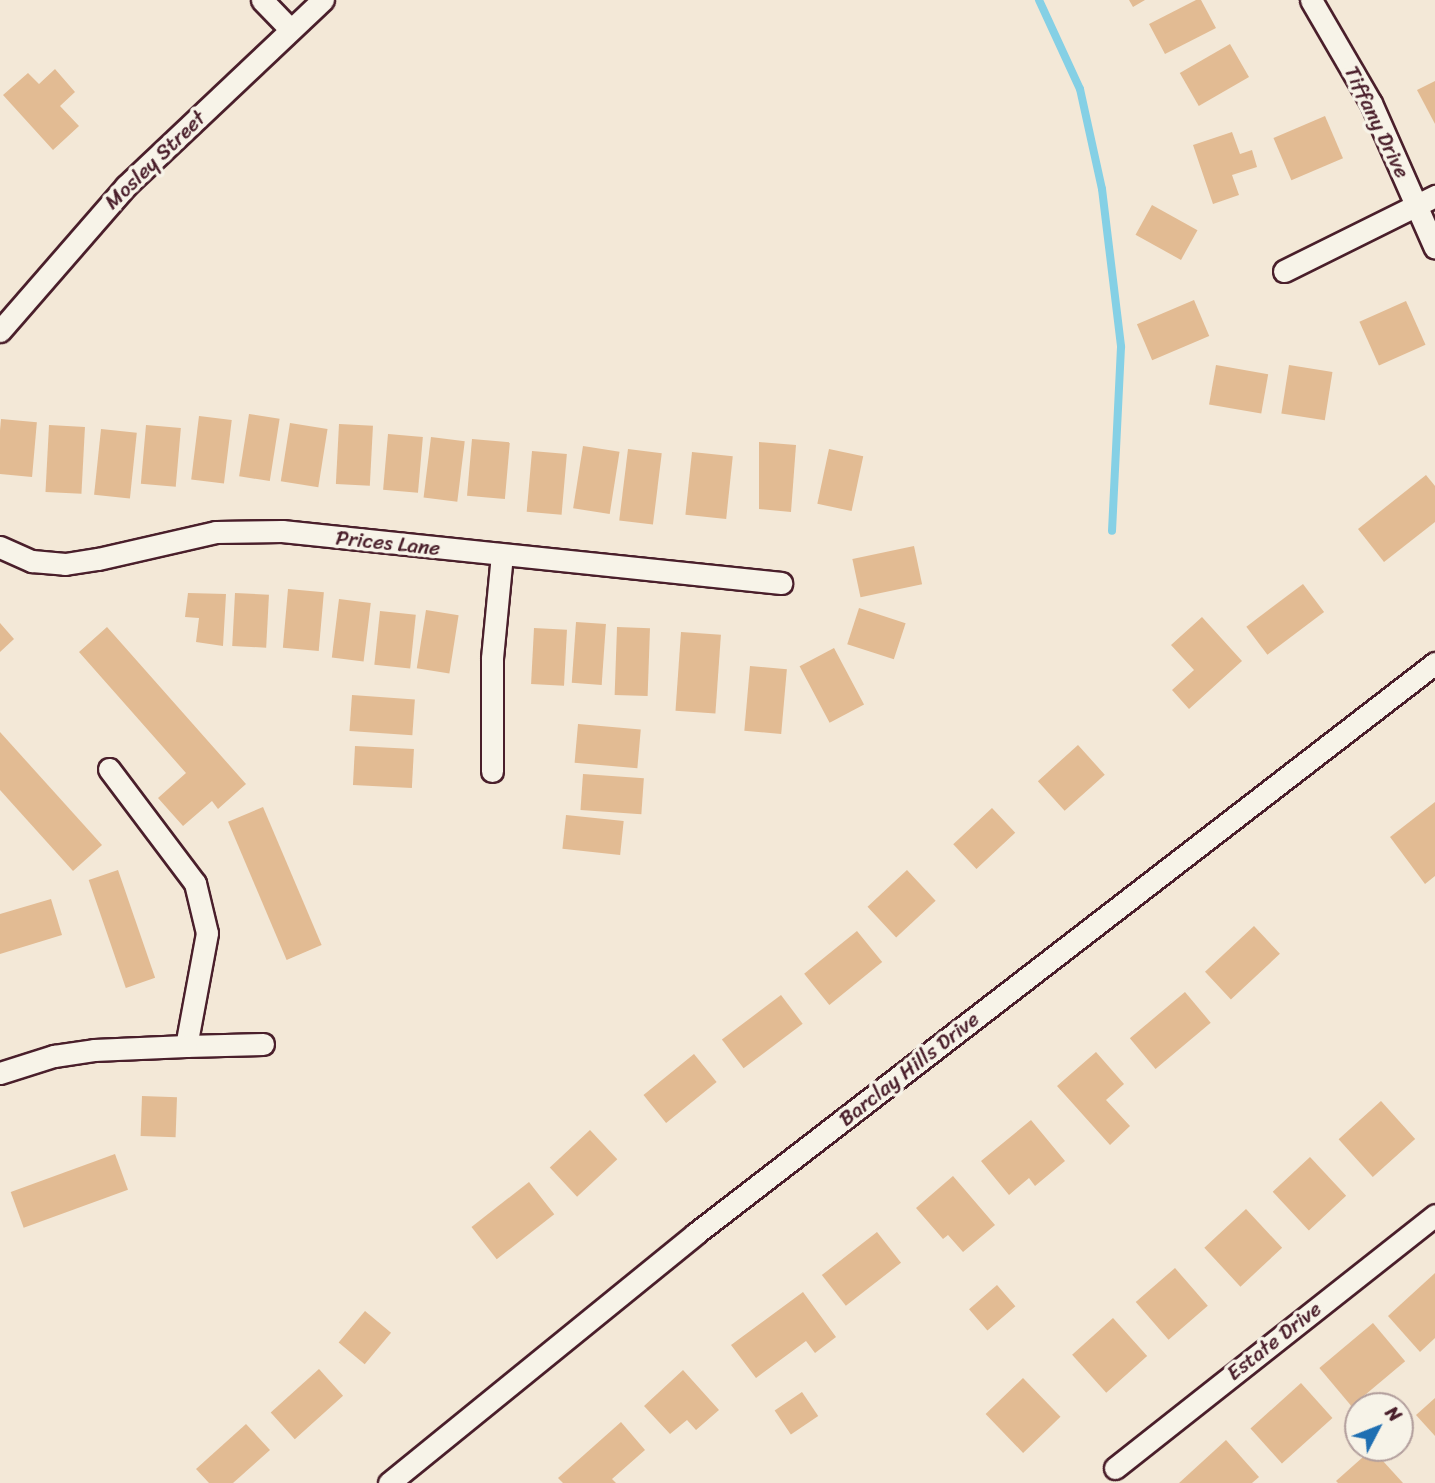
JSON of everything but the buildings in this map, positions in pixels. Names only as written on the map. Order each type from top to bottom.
[{"type":"street","points":[[262,0],[290,29]]},
{"type":"street","name":"Mosley Street","points":[[0,331],[125,186],[323,0]]},
{"type":"street","name":"Tiffany Drive","points":[[1311,0],[1358,76],[1426,201],[1435,248]]},
{"type":"street","points":[[1284,271],[1426,201]]},
{"type":"street","name":"Prices Lane","points":[[0,547],[32,561],[65,564],[216,532],[245,530],[781,583]]},
{"type":"street","points":[[492,771],[492,659],[502,555]]},
{"type":"street","name":"Barclay Hills Drive","points":[[389,1483],[695,1234],[1435,663]]},
{"type":"street","points":[[109,769],[195,883],[207,933],[186,1046]]},
{"type":"street","points":[[0,1073],[67,1054],[263,1044]]},
{"type":"street","name":"Estate Drive","points":[[1115,1468],[1435,1215]]},
{"type":"waterway","points":[[1039,0],[1080,89],[1102,189],[1121,347],[1112,531]]}]
